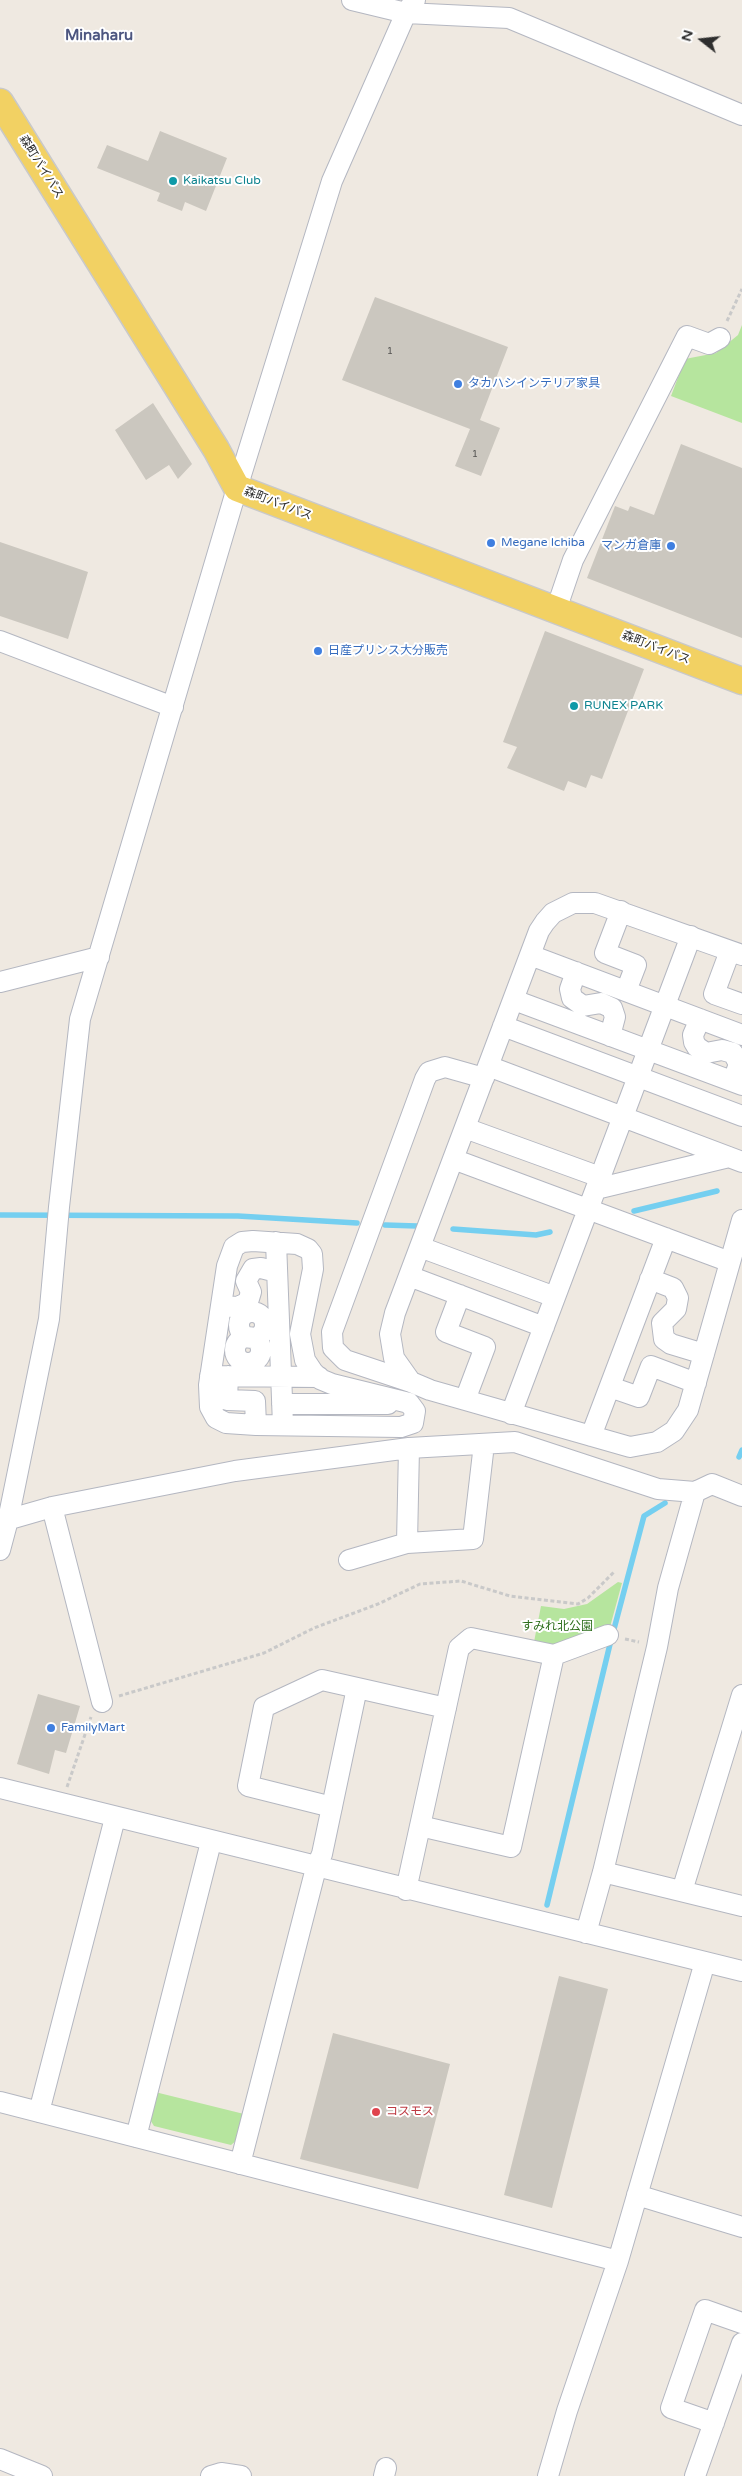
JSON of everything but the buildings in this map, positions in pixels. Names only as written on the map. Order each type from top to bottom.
[{"type":"main road","name":"森町バイパス","points":[[0,102],[216,449],[237,488],[742,681]]},
{"type":"street","points":[[352,0],[509,18],[742,115]]},
{"type":"street","points":[[0,1550],[4,1521],[49,1319],[59,1207],[80,1020],[237,488],[332,181],[411,6]]},
{"type":"street","points":[[556,610],[574,560],[687,336],[709,344],[720,338]]},
{"type":"street","points":[[0,641],[173,707]]},
{"type":"street","points":[[411,1382],[394,1358],[390,1334],[395,1312],[503,1026],[545,922],[573,903],[594,903],[736,953],[714,994],[742,1004]]},
{"type":"street","points":[[621,911],[605,954],[636,965],[626,991]]},
{"type":"street","points":[[511,1414],[691,936]]},
{"type":"street","points":[[530,956],[700,1019],[740,1027]]},
{"type":"street","points":[[0,982],[98,957]]},
{"type":"street","points":[[576,972],[570,989],[572,998],[583,1006],[602,1003],[612,1008],[615,1017],[610,1036]]},
{"type":"street","points":[[514,1000],[737,1083],[738,1064],[733,1053],[722,1050],[706,1053],[697,1047],[694,1042],[693,1035],[700,1019]]},
{"type":"street","points":[[503,1026],[742,1116]]},
{"type":"street","points":[[736,1159],[623,1116],[486,1072],[445,1067],[430,1072],[425,1079],[332,1332],[333,1348],[345,1360],[430,1390],[630,1447],[644,1446],[663,1440],[674,1431],[684,1418],[696,1383],[742,1220]]},
{"type":"street","points":[[465,1128],[554,1160],[598,1183],[736,1159]]},
{"type":"street","points":[[453,1159],[730,1262]]},
{"type":"street","points":[[542,1192],[554,1160]]},
{"type":"street","points":[[591,1436],[666,1238]]},
{"type":"street","points":[[219,1376],[319,1378],[332,1384],[411,1404],[415,1411],[415,1420],[406,1427],[226,1424],[216,1418],[208,1400],[219,1376],[215,1345],[227,1266],[234,1247],[242,1242],[272,1242],[297,1244],[308,1249],[312,1254],[314,1269],[302,1319],[300,1339],[305,1360],[319,1378]]},
{"type":"street","points":[[272,1242],[277,1272],[283,1425]]},
{"type":"street","points":[[420,1247],[555,1297]]},
{"type":"street","points":[[221,1304],[238,1307],[248,1302],[251,1292],[246,1281],[253,1269],[261,1268],[277,1272]]},
{"type":"street","points":[[409,1276],[544,1327]]},
{"type":"street","points":[[650,1279],[673,1288],[678,1298],[676,1309],[662,1323],[664,1339],[671,1344],[704,1354]]},
{"type":"street","points":[[460,1295],[446,1332],[485,1347],[465,1400]]},
{"type":"street","points":[[215,1345],[241,1336],[221,1304]]},
{"type":"street","points":[[610,1387],[639,1396],[651,1366],[696,1383]]},
{"type":"street","points":[[282,1404],[411,1404]]},
{"type":"street","points":[[4,1521],[52,1507],[235,1471],[409,1448],[515,1442],[658,1489],[694,1492],[712,1484],[741,1493]]},
{"type":"street","points":[[349,1560],[406,1543],[473,1539],[484,1444]]},
{"type":"street","points":[[406,1543],[409,1448]]},
{"type":"street","points":[[586,1933],[603,1872],[668,1588],[694,1492]]},
{"type":"street","points":[[52,1507],[102,1702]]},
{"type":"street","points":[[406,1890],[458,1648],[471,1638],[554,1655],[608,1634]]},
{"type":"street","points":[[420,1826],[511,1847],[554,1655]]},
{"type":"street","points":[[332,1807],[248,1786],[264,1707],[322,1680],[446,1708]]},
{"type":"street","points":[[240,2164],[316,1868],[322,1854],[358,1688]]},
{"type":"street","points":[[682,1891],[736,1736],[742,1694]]},
{"type":"street","points":[[0,1788],[316,1868],[742,1971]]},
{"type":"street","points":[[39,2112],[114,1818]]},
{"type":"street","points":[[136,2137],[211,1842]]},
{"type":"street","points":[[603,1872],[742,1906]]},
{"type":"street","points":[[548,2476],[567,2411],[618,2261],[705,1962]]},
{"type":"street","points":[[0,2102],[618,2261]]},
{"type":"street","points":[[637,2195],[740,2221]]},
{"type":"street","points":[[714,2423],[671,2408],[705,2310],[742,2323]]},
{"type":"street","points":[[695,2476],[742,2343]]},
{"type":"street","points":[[0,2459],[42,2476]]},
{"type":"street","points":[[211,2476],[221,2473],[242,2476]]},
{"type":"path","points":[[720,338],[742,289]]},
{"type":"path","points":[[62,1804],[95,1704],[264,1653],[314,1628],[378,1604],[420,1584],[461,1581],[510,1596],[578,1604],[588,1598],[614,1572]]},
{"type":"path","points":[[608,1634],[656,1647]]},
{"type":"green space","points":[[742,325],[742,423],[671,396],[685,359],[716,353],[738,335]]},
{"type":"green space","name":"すみれ北公園","points":[[618,1582],[622,1583],[610,1627],[556,1647],[534,1642],[541,1606],[564,1609],[587,1604]]},
{"type":"green space","points":[[155,2092],[244,2114],[237,2140],[231,2145],[154,2126],[149,2118]]},
{"type":"waterway","points":[[634,1211],[717,1191]]},
{"type":"waterway","points":[[0,1215],[238,1216],[357,1223]]},
{"type":"waterway","points":[[385,1225],[417,1226]]},
{"type":"waterway","points":[[453,1229],[536,1235],[550,1232]]},
{"type":"waterway","points":[[739,1457],[742,1450]]},
{"type":"waterway","points":[[614,1629],[644,1516],[665,1503]]},
{"type":"waterway","points":[[547,1905],[611,1640]]},
{"type":"place","name":"Kaikatsu Club","points":[[173,181]]},
{"type":"place","name":"タカハシインテリア家具","points":[[458,384]]},
{"type":"place","name":"Megane Ichiba","points":[[491,543]]},
{"type":"place","name":"マンガ倉庫","points":[[671,546]]},
{"type":"place","name":"日産プリンス大分販売","points":[[318,651]]},
{"type":"place","name":"RUNEX PARK","points":[[574,706]]},
{"type":"place","name":"FamilyMart","points":[[51,1728]]},
{"type":"place","name":"コスモス","points":[[376,2112]]},
{"type":"district","name":"Minaharu","points":[[99,36]]}]
